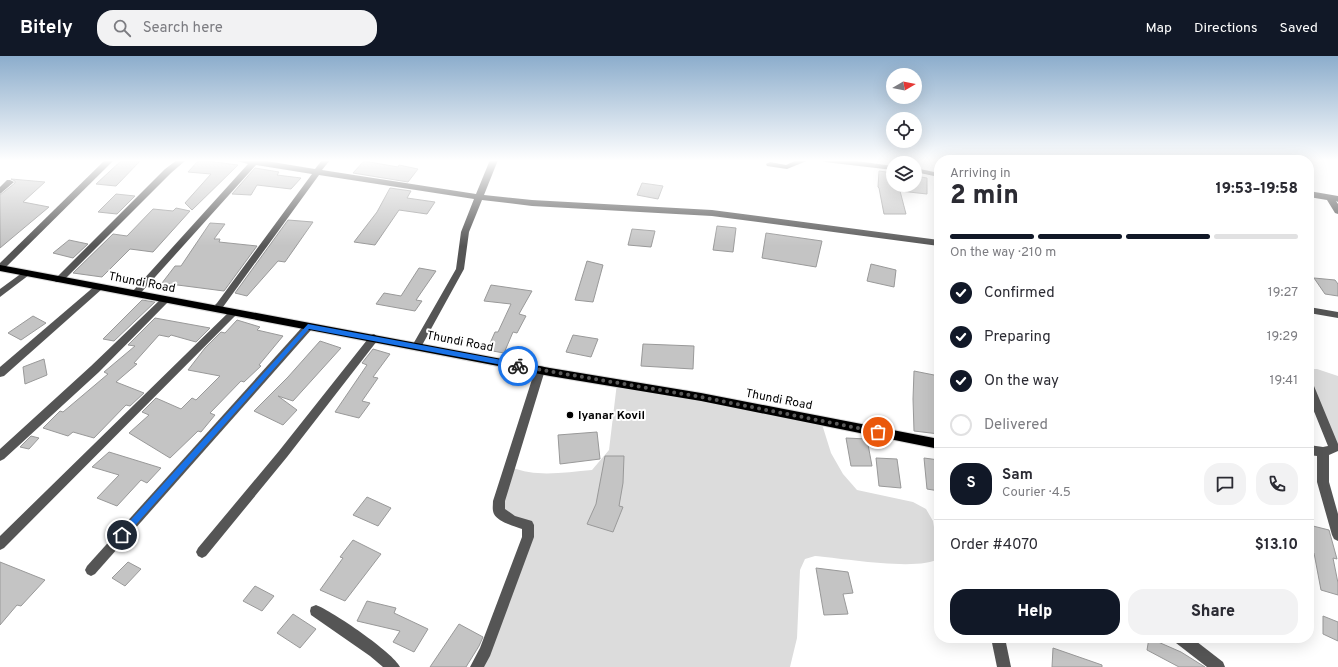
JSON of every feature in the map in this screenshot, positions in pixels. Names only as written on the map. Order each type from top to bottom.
[{"type":"main road","name":"Thundi Road","points":[[0,268],[540,370],[701,397],[934,443]]},
{"type":"street","points":[[0,268],[81,189]]},
{"type":"street","points":[[59,280],[150,189]]},
{"type":"street","points":[[135,294],[231,189]]},
{"type":"street","points":[[220,305],[305,189]]},
{"type":"street","points":[[422,189],[480,197],[532,202],[712,213],[934,243]]},
{"type":"street","points":[[417,346],[460,269],[465,232],[483,189]]},
{"type":"street","points":[[1314,195],[1334,199],[1338,211]]},
{"type":"street","points":[[0,294],[26,273]]},
{"type":"street","points":[[0,373],[99,287]]},
{"type":"street","points":[[0,456],[95,368],[165,300]]},
{"type":"street","points":[[1314,311],[1338,315]]},
{"type":"street","points":[[0,544],[234,312]]},
{"type":"street","points":[[91,570],[308,326]]},
{"type":"street","points":[[202,552],[283,454],[374,338]]},
{"type":"street","points":[[477,667],[485,651],[528,537],[528,525],[512,520],[499,512],[499,501],[540,370]]},
{"type":"street","points":[[1314,398],[1334,448],[1323,452],[1314,451]]},
{"type":"street","points":[[1323,452],[1323,482],[1338,536]]},
{"type":"street","points":[[316,611],[375,651],[393,667]]},
{"type":"street","points":[[999,643],[1004,667]]},
{"type":"street","points":[[1187,643],[1218,667]]},
{"type":"shaded area","points":[[1314,369],[1338,376],[1338,450],[1319,413],[1314,412]]},
{"type":"shaded area","points":[[617,383],[821,421],[831,453],[843,474],[857,490],[913,502],[926,509],[933,521],[934,527],[934,560],[916,564],[899,564],[815,556],[805,559],[800,570],[797,638],[790,667],[477,667],[528,525],[499,512],[511,467],[541,473],[592,470],[609,450]]},
{"type":"building","points":[[8,189],[38,189],[23,202],[49,207],[0,248],[0,195]]},
{"type":"building","points":[[198,189],[214,189],[192,210],[185,203]]},
{"type":"building","points":[[237,189],[255,189],[251,195],[232,194]]},
{"type":"building","points":[[390,189],[411,191],[407,198],[435,202],[427,214],[399,210],[375,245],[354,242],[377,212]]},
{"type":"building","points":[[640,189],[662,189],[658,199],[637,195]]},
{"type":"building","points":[[879,189],[886,189],[886,192],[900,192],[906,214],[884,214]]},
{"type":"building","points":[[922,189],[927,189],[927,194],[909,192],[922,192]]},
{"type":"building","points":[[116,194],[135,196],[117,214],[98,212]]},
{"type":"building","points":[[176,208],[190,211],[153,252],[130,249],[102,277],[73,273],[113,234],[127,236],[153,209],[173,211]]},
{"type":"building","points":[[288,220],[313,222],[285,262],[278,261],[247,296],[235,293]]},
{"type":"building","points":[[210,223],[225,224],[214,239],[220,239],[219,242],[257,246],[224,291],[162,283],[175,266],[181,266]]},
{"type":"building","points":[[717,226],[736,228],[733,252],[713,250]]},
{"type":"building","points":[[632,229],[655,231],[651,247],[628,245]]},
{"type":"building","points":[[766,233],[822,241],[816,267],[762,258]]},
{"type":"building","points":[[69,240],[88,244],[73,258],[53,253]]},
{"type":"building","points":[[587,261],[603,265],[593,302],[575,300]]},
{"type":"building","points":[[871,264],[896,270],[894,287],[867,281]]},
{"type":"building","points":[[419,268],[436,271],[416,300],[422,301],[415,311],[376,304],[384,293],[401,296]]},
{"type":"building","points":[[1314,278],[1335,280],[1338,284],[1338,296],[1325,294]]},
{"type":"building","points":[[491,285],[532,291],[519,314],[526,316],[517,333],[513,332],[504,353],[487,350],[495,332],[498,332],[511,304],[484,301]]},
{"type":"building","points":[[142,300],[155,302],[114,341],[103,339]]},
{"type":"building","points":[[33,316],[46,323],[21,340],[8,333]]},
{"type":"building","points":[[155,318],[210,328],[196,342],[171,335],[169,337],[159,335],[134,363],[137,364],[116,382],[144,393],[130,406],[126,405],[94,438],[73,432],[68,436],[43,428],[60,411],[63,412],[108,374],[104,372],[135,346],[128,345]]},
{"type":"building","points":[[237,320],[260,327],[257,330],[283,336],[259,365],[261,366],[244,382],[241,381],[210,413],[215,415],[201,432],[198,431],[170,458],[129,433],[149,415],[142,412],[156,398],[181,409],[192,398],[196,400],[220,376],[188,370],[205,348],[221,332],[225,333]]},
{"type":"building","points":[[573,335],[598,339],[591,357],[566,352]]},
{"type":"building","points":[[320,341],[341,348],[293,401],[278,396],[297,410],[283,425],[254,411],[288,377]]},
{"type":"building","points":[[643,344],[694,346],[693,369],[641,366]]},
{"type":"building","points":[[373,349],[390,354],[373,377],[378,378],[362,401],[370,403],[359,418],[335,412],[367,365],[362,363]]},
{"type":"building","points":[[44,359],[47,375],[25,384],[23,367]]},
{"type":"building","points":[[914,371],[934,375],[934,433],[914,431]]},
{"type":"building","points":[[597,432],[600,459],[560,464],[558,435]]},
{"type":"building","points":[[31,436],[39,438],[29,449],[20,447]]},
{"type":"building","points":[[846,438],[867,439],[872,466],[851,466]]},
{"type":"building","points":[[109,452],[161,468],[147,483],[141,480],[117,506],[97,498],[119,475],[92,467]]},
{"type":"building","points":[[605,456],[624,456],[623,483],[619,506],[623,507],[613,532],[587,524],[596,504]]},
{"type":"building","points":[[876,458],[897,459],[901,488],[879,486]]},
{"type":"building","points":[[924,458],[934,459],[934,490],[927,489]]},
{"type":"building","points":[[367,497],[391,508],[378,526],[353,515]]},
{"type":"building","points":[[1314,526],[1329,530],[1337,559],[1333,558],[1338,583],[1338,595],[1321,590],[1314,553]]},
{"type":"building","points":[[353,540],[381,554],[345,601],[320,590],[343,558],[340,557]]},
{"type":"building","points":[[0,562],[45,580],[21,606],[17,605],[0,625]]},
{"type":"building","points":[[128,562],[141,569],[125,586],[112,578]]},
{"type":"building","points":[[816,568],[848,572],[853,593],[843,594],[848,614],[824,615]]},
{"type":"building","points":[[255,586],[274,596],[262,611],[243,601]]},
{"type":"building","points":[[367,601],[396,608],[394,613],[428,629],[414,652],[393,642],[400,631],[357,621]]},
{"type":"building","points":[[293,614],[316,629],[300,648],[277,633]]},
{"type":"building","points":[[1323,616],[1338,622],[1338,641],[1323,634]]},
{"type":"building","points":[[459,624],[483,637],[466,667],[430,667]]},
{"type":"building","points":[[1148,643],[1160,643],[1181,652],[1205,667],[1179,667],[1147,650]]},
{"type":"building","points":[[1053,648],[1102,665],[1102,667],[1052,667]]},
{"type":"way so far","points":[[518,366],[701,397],[878,432]]},
{"type":"place","name":"Iyanar Kovil","points":[[570,415]]},
{"type":"route","points":[[122,535],[308,326],[518,366]]}]
